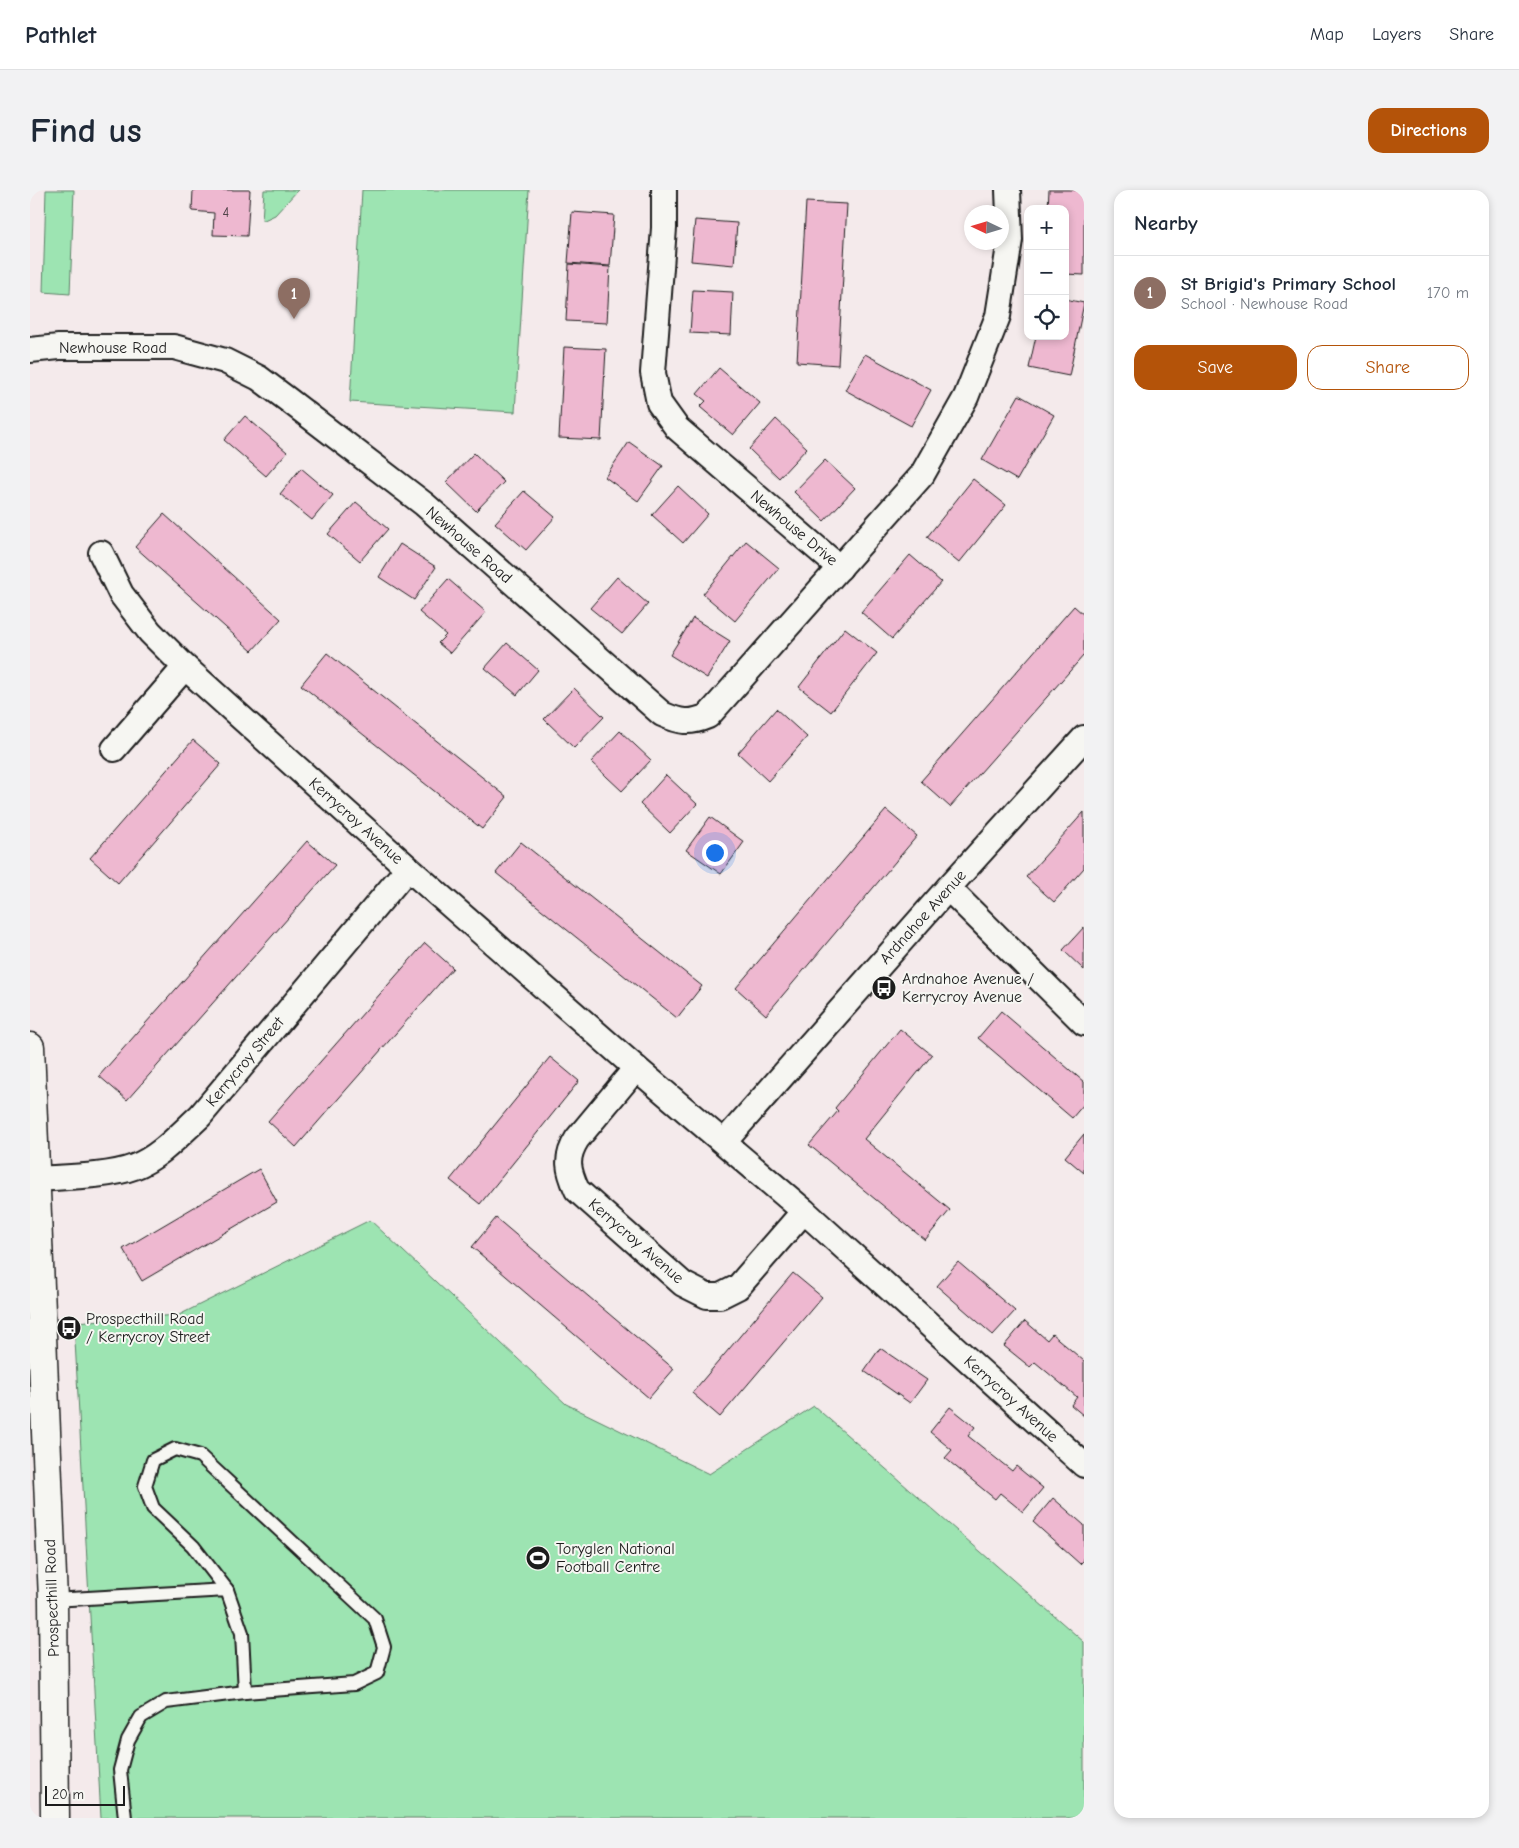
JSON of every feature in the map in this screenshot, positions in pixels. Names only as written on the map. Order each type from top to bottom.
[{"type":"main road","name":"Prospecthill Road","points":[[30,1048],[53,1600],[55,1818]]},
{"type":"street","name":"Newhouse Drive","points":[[664,190],[664,228],[653,373],[659,403],[677,428],[840,568],[922,475],[966,397],[998,316],[1010,240],[1008,190]]},
{"type":"street","name":"Newhouse Road","points":[[30,350],[60,347],[174,347],[225,361],[259,378],[424,504],[662,714],[678,721],[695,722],[708,716],[840,568]]},
{"type":"street","name":"Kerrycroy Avenue","points":[[101,553],[121,594],[150,632],[185,667],[408,868],[636,1068],[804,1211],[1084,1465]]},
{"type":"street","points":[[114,749],[185,667]]},
{"type":"street","name":"Ardnahoe Avenue","points":[[724,1142],[948,888],[1084,738]]},
{"type":"street","name":"Kerrycroy Street","points":[[35,1179],[101,1174],[134,1167],[164,1149],[200,1116],[408,868]]},
{"type":"street","points":[[948,888],[1084,1023]]},
{"type":"street","name":"Kerrycroy Avenue","points":[[636,1068],[569,1151],[571,1177],[577,1190],[683,1284],[707,1296],[720,1296],[738,1287],[804,1211]]},
{"type":"lane","points":[[125,1818],[120,1770],[128,1740],[141,1717],[166,1702],[245,1692],[354,1684],[377,1673],[384,1647],[375,1619],[200,1456],[175,1449],[153,1460],[145,1486],[153,1508],[193,1546],[226,1590],[242,1633],[245,1692]]},
{"type":"lane","points":[[53,1600],[226,1590]]},
{"type":"green space","points":[[46,190],[74,190],[70,294],[43,292]]},
{"type":"green space","points":[[264,190],[298,190],[275,215],[262,221]]},
{"type":"green space","points":[[362,190],[529,190],[515,412],[350,402]]},
{"type":"green space","name":"Toryglen National Football Centre","points":[[370,1220],[566,1404],[709,1474],[814,1406],[1084,1642],[1084,1818],[101,1818],[74,1322],[179,1315]]},
{"type":"building","points":[[193,190],[250,190],[247,236],[213,235],[214,213],[192,211]]},
{"type":"building","points":[[1049,190],[1084,190],[1084,275],[1069,274],[1069,205],[1048,205]]},
{"type":"building","points":[[806,202],[847,204],[838,365],[797,362]]},
{"type":"building","points":[[572,212],[614,215],[610,266],[568,263]]},
{"type":"building","points":[[695,220],[737,223],[734,265],[691,261]]},
{"type":"building","points":[[569,264],[610,267],[607,323],[566,321]]},
{"type":"building","points":[[693,290],[733,292],[731,335],[690,333]]},
{"type":"building","points":[[1069,300],[1084,303],[1069,376],[1029,368],[1035,340],[1069,340]]},
{"type":"building","points":[[564,347],[606,349],[601,440],[559,438]]},
{"type":"building","points":[[865,354],[931,390],[911,426],[845,390]]},
{"type":"building","points":[[719,368],[760,403],[733,435],[700,407],[706,401],[697,394]]},
{"type":"building","points":[[1019,395],[1054,415],[1017,480],[982,460]]},
{"type":"building","points":[[245,416],[287,452],[266,476],[224,440]]},
{"type":"building","points":[[776,419],[807,448],[779,478],[749,449]]},
{"type":"building","points":[[629,442],[663,466],[638,501],[605,477]]},
{"type":"building","points":[[474,453],[504,482],[476,511],[446,482]]},
{"type":"building","points":[[825,460],[855,488],[824,521],[794,492]]},
{"type":"building","points":[[301,468],[333,495],[312,520],[280,494]]},
{"type":"building","points":[[973,479],[1006,505],[959,563],[927,537]]},
{"type":"building","points":[[678,486],[708,514],[683,543],[652,515]]},
{"type":"building","points":[[524,491],[555,517],[526,550],[495,523]]},
{"type":"building","points":[[356,502],[388,529],[360,561],[328,534]]},
{"type":"building","points":[[164,514],[281,619],[252,651],[135,547]]},
{"type":"building","points":[[746,541],[779,568],[735,621],[703,594]]},
{"type":"building","points":[[400,544],[436,567],[414,600],[379,577]]},
{"type":"building","points":[[910,555],[941,582],[892,639],[861,612]]},
{"type":"building","points":[[617,577],[648,604],[622,634],[590,608]]},
{"type":"building","points":[[448,579],[486,612],[450,653],[438,643],[446,635],[419,612]]},
{"type":"building","points":[[1074,606],[1084,615],[1084,655],[950,807],[921,781]]},
{"type":"building","points":[[693,618],[730,641],[707,678],[670,655]]},
{"type":"building","points":[[845,628],[877,653],[831,712],[799,687]]},
{"type":"building","points":[[507,643],[538,670],[517,695],[485,668]]},
{"type":"building","points":[[327,653],[507,797],[482,829],[301,685]]},
{"type":"building","points":[[574,688],[604,717],[574,748],[544,719]]},
{"type":"building","points":[[776,709],[807,737],[768,781],[738,753]]},
{"type":"building","points":[[620,731],[651,760],[622,791],[591,762]]},
{"type":"building","points":[[193,740],[221,764],[118,883],[90,858]]},
{"type":"building","points":[[666,775],[697,804],[670,833],[640,804]]},
{"type":"building","points":[[886,810],[917,836],[766,1015],[736,988]]},
{"type":"building","points":[[1084,812],[1084,868],[1054,902],[1026,877]]},
{"type":"building","points":[[710,817],[744,842],[721,874],[686,850]]},
{"type":"building","points":[[307,841],[335,865],[127,1100],[99,1076]]},
{"type":"building","points":[[521,842],[702,986],[677,1018],[496,873]]},
{"type":"building","points":[[1084,927],[1084,970],[1063,950]]},
{"type":"building","points":[[425,943],[453,968],[296,1147],[268,1121]]},
{"type":"building","points":[[1001,1011],[1084,1082],[1084,1104],[1072,1118],[978,1038]]},
{"type":"building","points":[[900,1029],[932,1055],[864,1139],[950,1210],[925,1240],[809,1145],[838,1111],[835,1108]]},
{"type":"building","points":[[550,1057],[579,1081],[480,1204],[450,1180]]},
{"type":"building","points":[[1084,1134],[1084,1173],[1065,1157]]},
{"type":"building","points":[[259,1169],[277,1202],[142,1281],[123,1249]]},
{"type":"building","points":[[496,1218],[674,1369],[649,1398],[472,1247]]},
{"type":"building","points":[[958,1262],[1015,1311],[993,1335],[937,1286]]},
{"type":"building","points":[[793,1273],[822,1297],[720,1417],[692,1393]]},
{"type":"building","points":[[1025,1321],[1047,1340],[1052,1334],[1084,1361],[1084,1416],[1071,1405],[1077,1397],[1035,1362],[1030,1367],[1004,1346]]},
{"type":"building","points":[[880,1348],[927,1380],[910,1403],[864,1371]]},
{"type":"building","points":[[950,1407],[975,1427],[968,1436],[1012,1471],[1016,1466],[1043,1488],[1023,1512],[1000,1493],[995,1499],[945,1458],[952,1450],[930,1432]]},
{"type":"building","points":[[1053,1498],[1084,1525],[1084,1560],[1080,1564],[1033,1522]]},
{"type":"place","name":"St Brigid's Primary School","points":[[294,319]]},
{"type":"place","name":"Ardnahoe Avenue / Kerrycroy Avenue","points":[[884,988]]},
{"type":"place","name":"Prospecthill Road / Kerrycroy Street","points":[[69,1328]]},
{"type":"place","name":"Toryglen National Football Centre","points":[[538,1558]]}]
